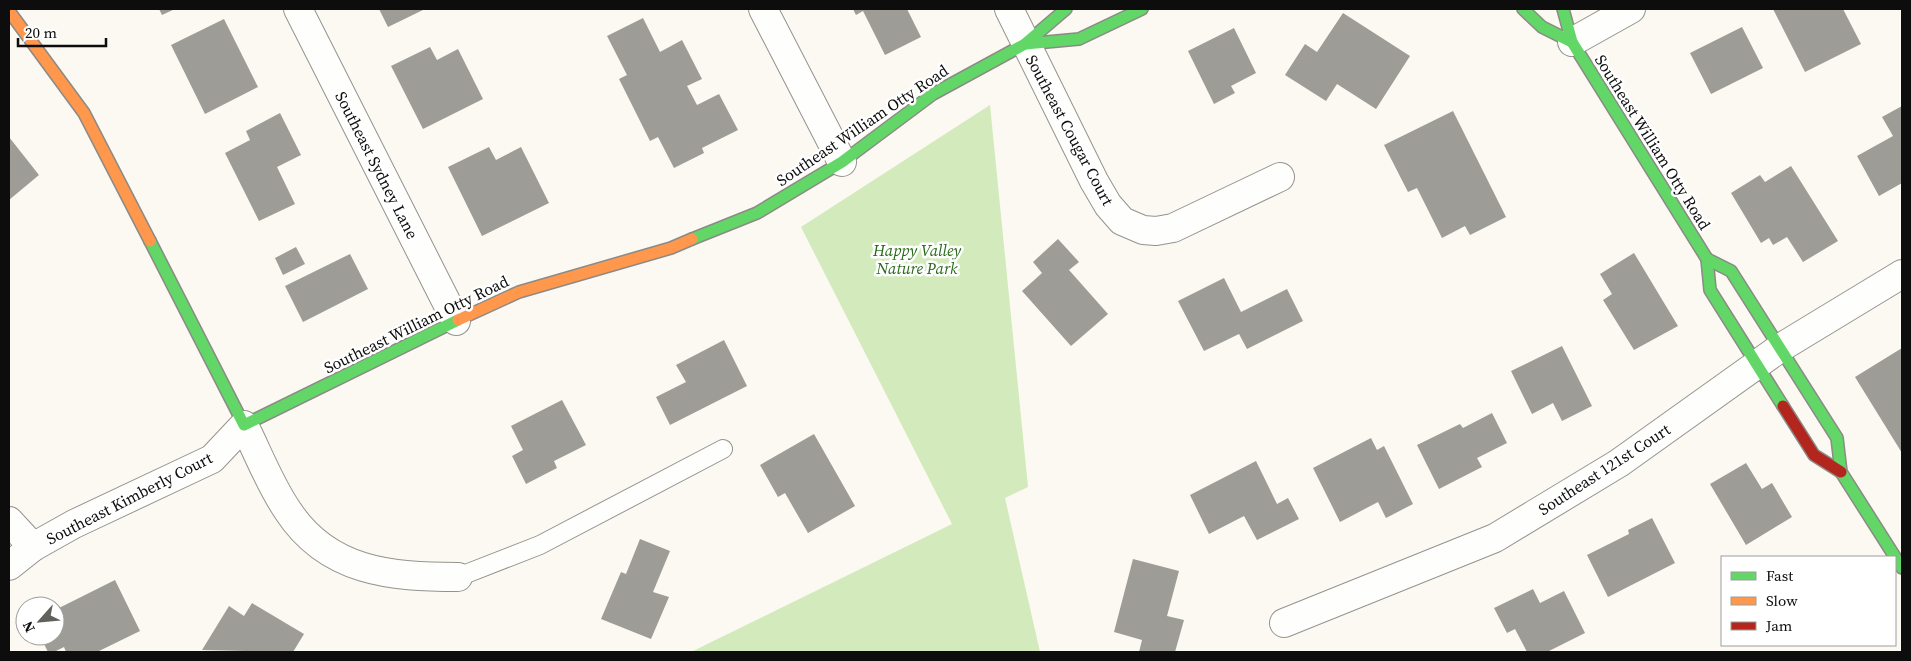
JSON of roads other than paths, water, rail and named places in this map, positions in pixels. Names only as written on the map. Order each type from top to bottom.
[{"type":"street","name":"Southeast Sydney Lane","points":[[298,9],[456,321]]},
{"type":"street","points":[[763,9],[842,162]]},
{"type":"street","name":"Southeast Cougar Court","points":[[1009,9],[1094,181],[1108,205],[1122,221],[1143,230],[1173,228],[1280,177]]},
{"type":"street","name":"Southeast William Otty Road","points":[[244,425],[519,292],[672,248],[714,232],[766,208],[842,162],[933,94],[1025,44],[1066,9]]},
{"type":"street","name":"Southeast William Otty Road","points":[[1025,44],[1080,39],[1142,9]]},
{"type":"street","points":[[1523,9],[1542,27],[1572,42],[1631,9]]},
{"type":"street","name":"Southeast William Otty Road","points":[[1563,9],[1572,42],[1706,259],[1710,290],[1814,455],[1841,472],[1894,556]]},
{"type":"street","points":[[9,11],[84,113],[287,511],[310,538],[336,558],[367,569],[422,577],[458,577]]},
{"type":"street","name":"Southeast William Otty Road","points":[[1706,259],[1731,271],[1780,348],[1837,438],[1841,472]]},
{"type":"street","name":"Southeast 121st Court","points":[[1284,623],[1495,538],[1619,463],[1756,364],[1902,274]]},
{"type":"street","name":"Southeast Kimberly Court","points":[[9,566],[32,547],[74,524],[212,459],[244,425]]},
{"type":"street","points":[[9,521],[32,547]]},
{"type":"lane","points":[[458,577],[540,545],[723,449]]},
{"type":"park label","name":"Happy Valley Nature Park","points":[[917,259]]}]
